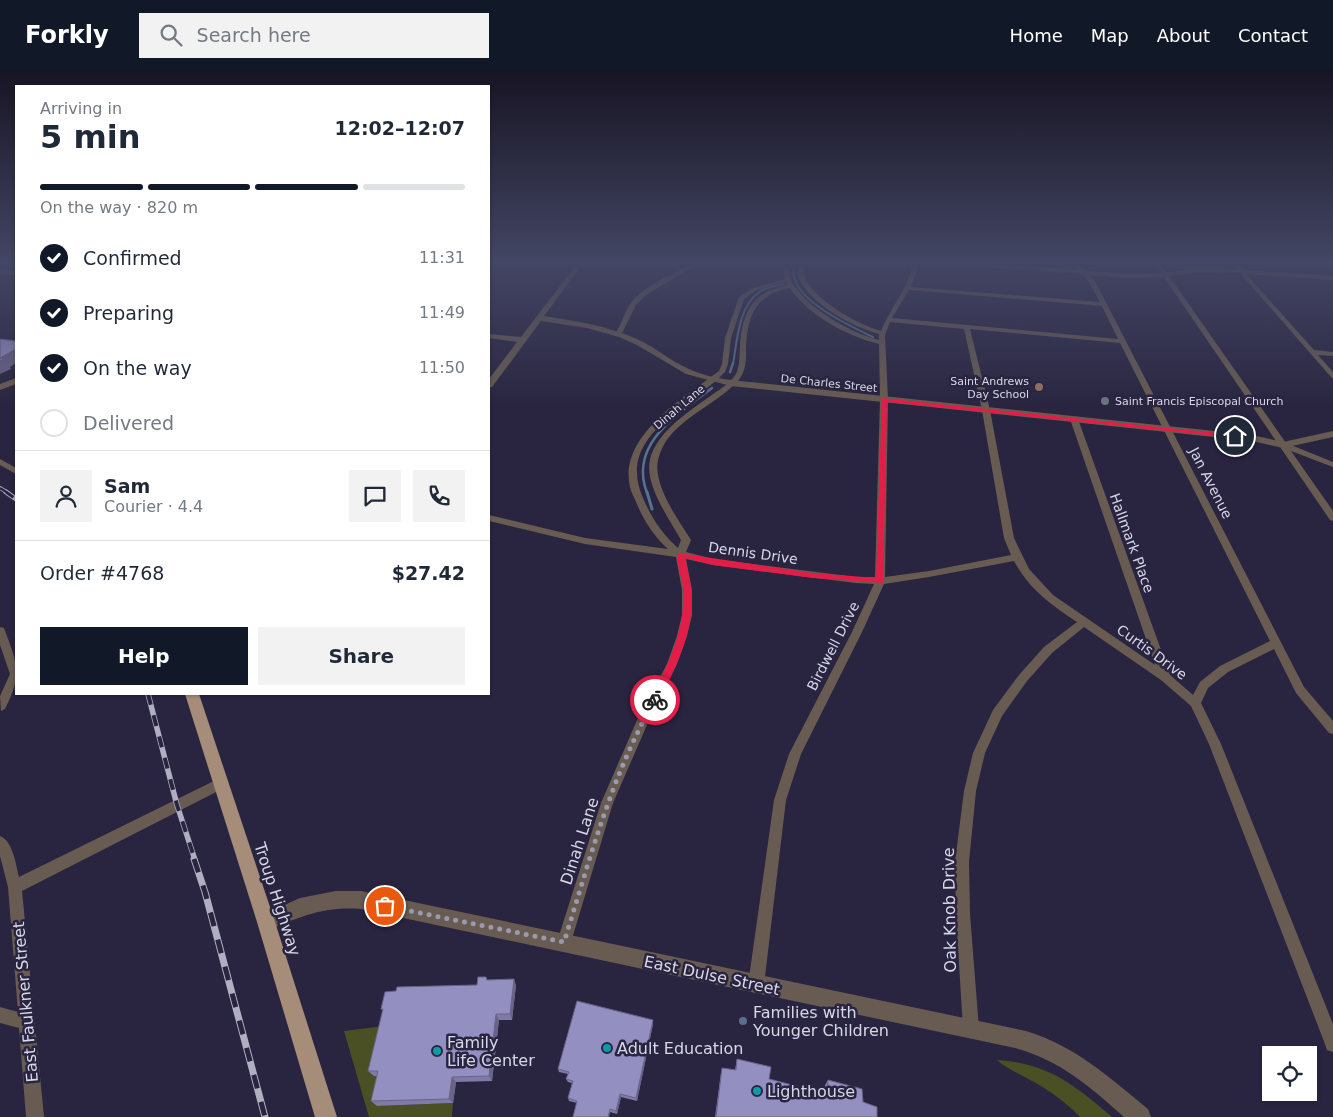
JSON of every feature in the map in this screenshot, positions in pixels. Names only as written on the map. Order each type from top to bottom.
[{"type":"main road","name":"Troup Highway","points":[[192,695],[266,922],[326,1117]]},
{"type":"street","points":[[490,384],[545,310]]},
{"type":"street","points":[[618,334],[625,326],[630,310]]},
{"type":"street","name":"Dinah Lane","points":[[680,554],[664,542],[637,499],[632,482],[632,466],[636,450],[648,434],[677,406],[722,372],[725,364],[728,338],[738,310]]},
{"type":"street","name":"Dinah Lane","points":[[564,942],[607,803],[644,718],[669,672],[682,636],[686,615],[688,590],[680,554],[686,540],[654,481],[652,470],[654,459],[660,446],[678,424],[731,383],[737,376],[743,362],[745,335],[753,310]]},
{"type":"street","points":[[815,310],[870,340],[882,338]]},
{"type":"street","points":[[834,310],[882,338]]},
{"type":"street","name":"Birdwell Drive","points":[[756,984],[780,800],[802,739],[858,632],[880,581],[884,400],[882,338],[888,320],[894,310]]},
{"type":"street","name":"Jan Avenue","points":[[1105,310],[1123,341],[1300,690],[1333,729]]},
{"type":"street","points":[[1190,310],[1333,518]]},
{"type":"street","points":[[1274,310],[1333,376]]},
{"type":"street","name":"De Charles Street","points":[[539,318],[578,324],[635,340],[681,369],[698,377],[713,380],[884,400],[1252,438],[1283,445],[1333,466]]},
{"type":"street","points":[[888,320],[1123,341]]},
{"type":"street","name":"Curtis Drive","points":[[968,328],[986,410],[1009,538],[1016,557],[1036,586],[1049,598],[1165,677],[1196,703],[1215,744],[1333,1044]]},
{"type":"street","points":[[490,336],[523,340]]},
{"type":"street","points":[[1312,352],[1333,354]]},
{"type":"street","points":[[0,387],[15,380]]},
{"type":"street","name":"Hallmark Place","points":[[1074,419],[1165,677]]},
{"type":"street","points":[[1283,445],[1333,434]]},
{"type":"street","points":[[0,461],[15,471]]},
{"type":"street","name":"Dennis Drive","points":[[490,518],[585,541],[680,554],[713,562],[813,576],[880,581],[929,574],[1016,557]]},
{"type":"street","name":"Oak Knob Drive","points":[[971,1029],[963,914],[962,862],[970,791],[979,753],[997,713],[1023,678],[1048,650],[1084,622]]},
{"type":"street","points":[[0,631],[15,671]]},
{"type":"street","points":[[1196,703],[1204,685],[1224,669],[1276,643]]},
{"type":"street","points":[[2,706],[15,676]]},
{"type":"street","points":[[15,887],[220,784]]},
{"type":"street","name":"East Faulkner Street","points":[[0,842],[6,853],[15,887],[35,1117]]},
{"type":"street","name":"East Dulse Street","points":[[266,922],[293,908],[343,898],[564,942],[971,1029],[1030,1043],[1055,1052],[1075,1064],[1140,1117]]},
{"type":"street","points":[[0,1015],[26,1022]]},
{"type":"green space","points":[[385,1026],[374,1075],[383,1076],[377,1106],[453,1103],[452,1117],[369,1117],[344,1031]]},
{"type":"green space","points":[[997,1060],[1016,1062],[1047,1071],[1073,1086],[1112,1117],[1080,1117],[1052,1093]]},
{"type":"building","points":[[0,339],[15,341],[15,350],[0,358]]},
{"type":"building","name":"Family Life Center","points":[[478,977],[486,977],[487,980],[514,979],[510,1014],[496,1014],[489,1076],[452,1077],[449,1099],[371,1101],[378,1071],[368,1071],[383,1009],[381,1009],[385,992],[396,991],[397,987],[477,985]]},
{"type":"building","name":"Adult Education","points":[[577,1001],[653,1020],[636,1098],[620,1094],[616,1111],[610,1109],[608,1117],[573,1117],[577,1101],[568,1098],[573,1081],[566,1079],[569,1072],[558,1069]]},
{"type":"building","name":"Lighthouse","points":[[737,1059],[771,1067],[769,1079],[827,1094],[828,1080],[862,1089],[863,1102],[877,1107],[877,1117],[716,1117],[722,1068],[736,1070]]},
{"type":"waterway","points":[[733,364],[739,326],[745,310]]},
{"type":"waterway","points":[[823,310],[873,337]]},
{"type":"waterway","points":[[730,372],[733,363]]},
{"type":"waterway","points":[[647,493],[643,475],[644,460],[650,445],[671,420],[712,388]]},
{"type":"waterway","points":[[647,492],[652,509]]},
{"type":"railway","points":[[0,488],[8,493]]},
{"type":"railway","points":[[6,492],[15,498]]},
{"type":"railway","points":[[148,695],[177,805],[195,860]]},
{"type":"railway","points":[[194,859],[205,892],[265,1117]]},
{"type":"way so far","points":[[385,906],[564,942],[607,803],[629,750],[655,700]]},
{"type":"place","name":"Saint Andrews Day School","points":[[1039,387]]},
{"type":"place","name":"Saint Francis Episcopal Church","points":[[1105,401]]},
{"type":"place","name":"Families with Younger Children","points":[[743,1021]]},
{"type":"place","name":"Adult Education","points":[[607,1048]]},
{"type":"place","name":"Family Life Center","points":[[437,1051]]},
{"type":"place","name":"Lighthouse","points":[[757,1091]]},
{"type":"route","points":[[655,700],[672,664],[682,636],[686,615],[688,590],[680,554],[713,562],[813,576],[880,581],[882,559],[884,400],[1235,436]]}]
